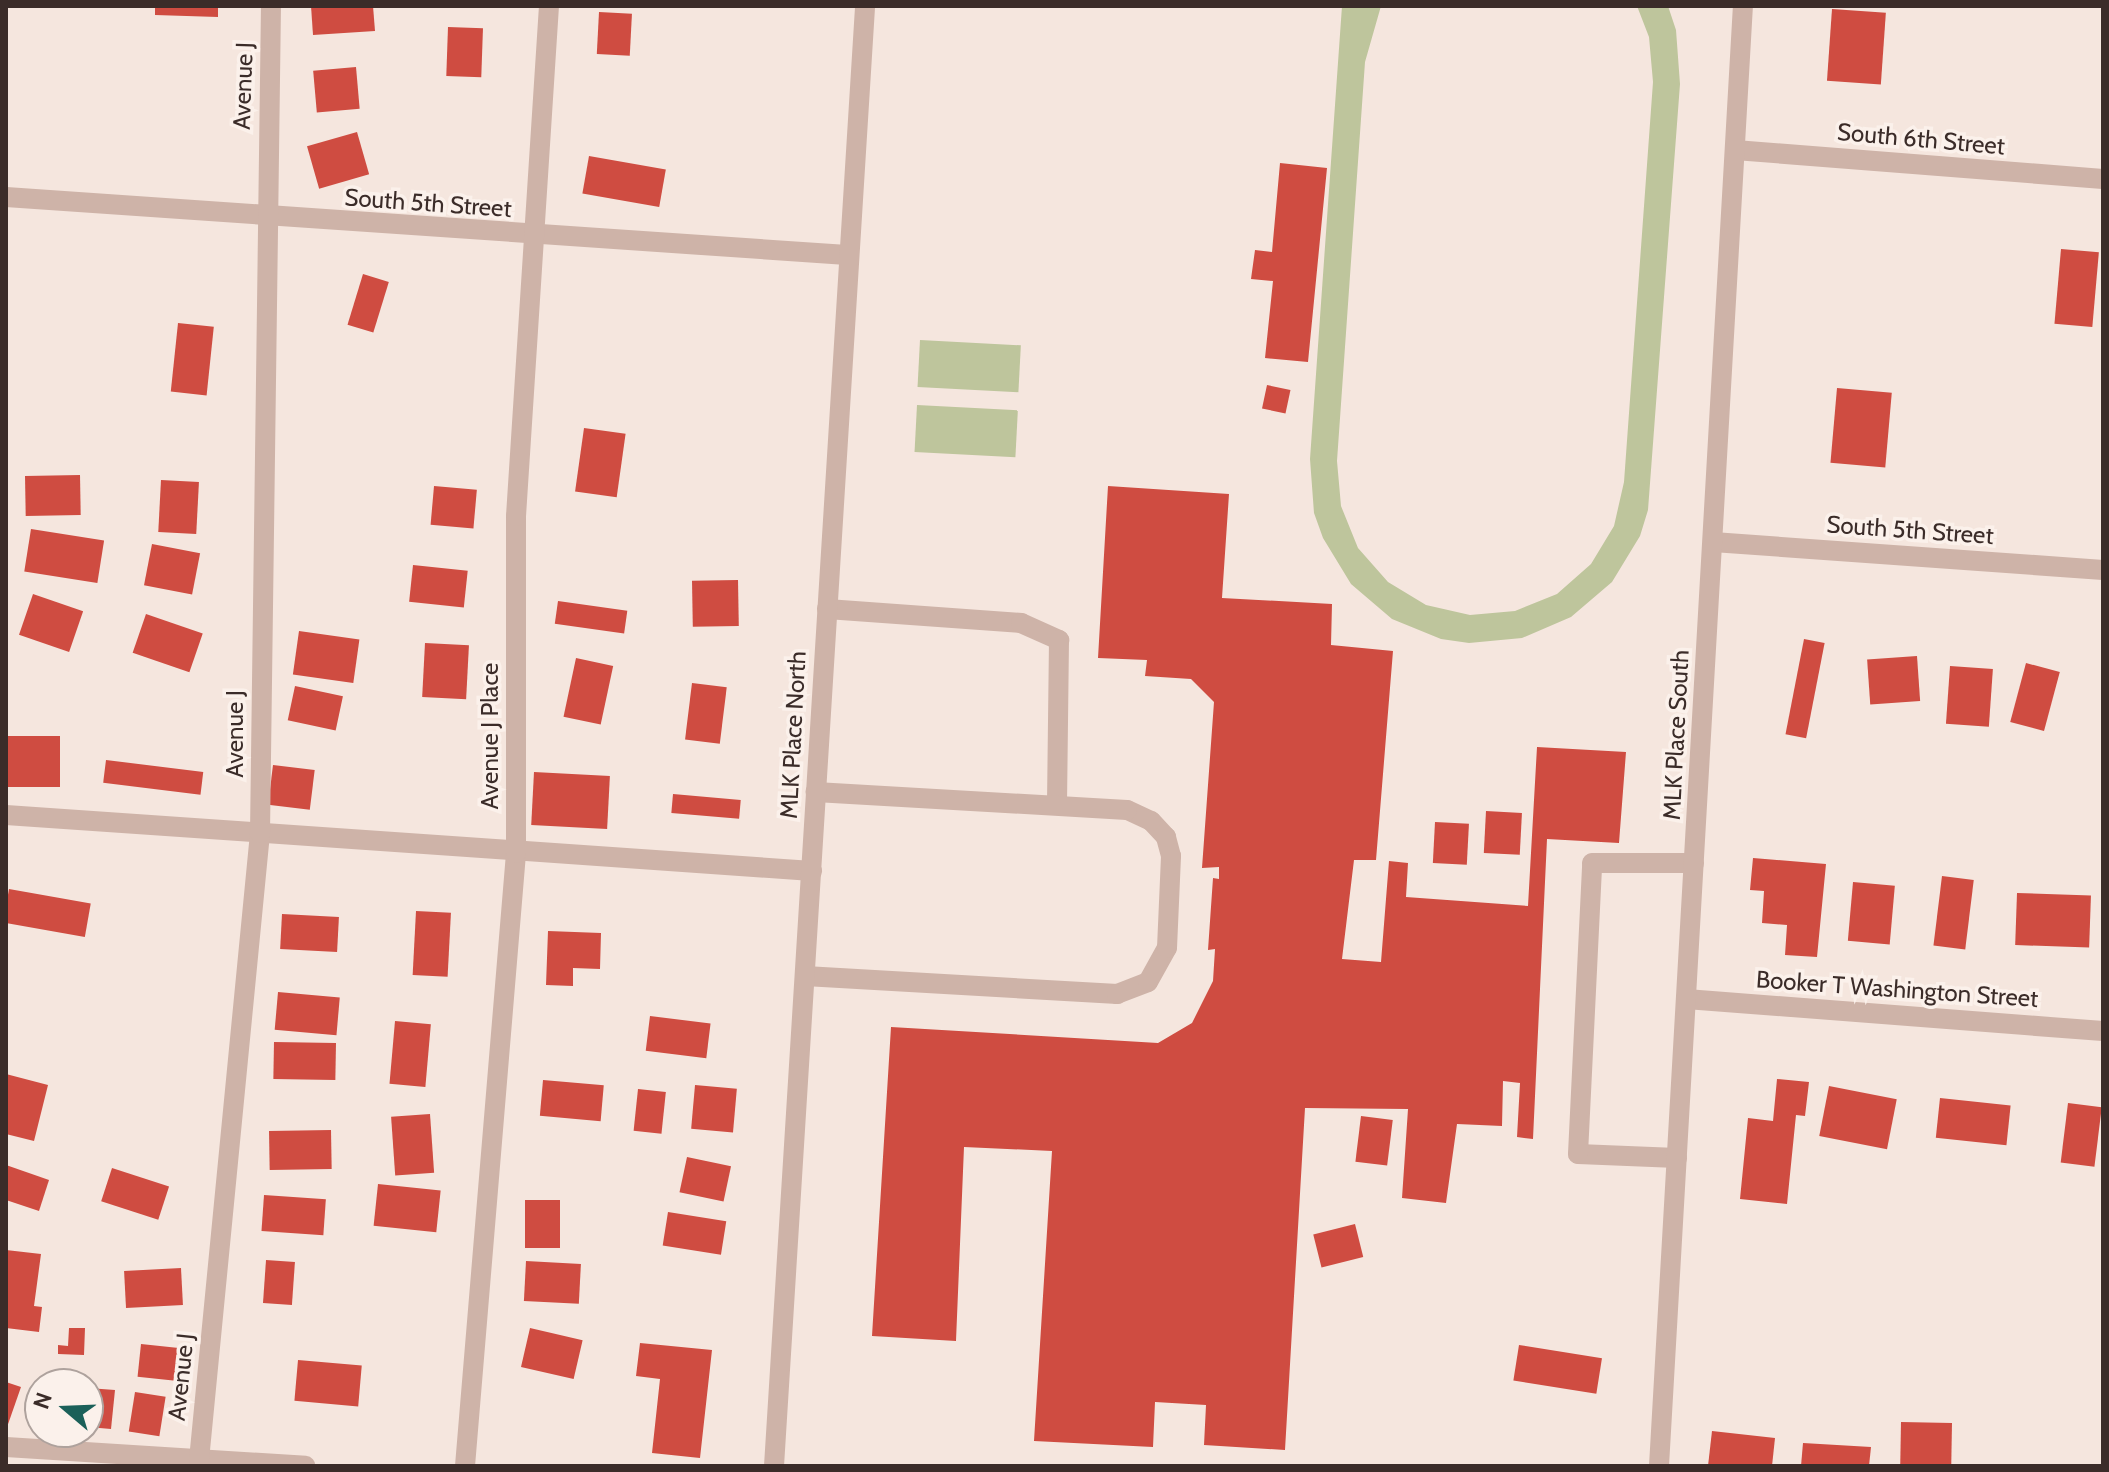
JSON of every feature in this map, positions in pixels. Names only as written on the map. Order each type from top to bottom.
[{"type":"street","name":"Avenue J","points":[[199,1460],[260,833],[265,217],[271,6]]},
{"type":"street","name":"Avenue J Place","points":[[465,1466],[516,853],[516,516],[549,6]]},
{"type":"street","name":"MLK Place North","points":[[774,1466],[847,255],[865,6]]},
{"type":"street","name":"MLK Place South","points":[[1659,1466],[1743,6]]},
{"type":"street","name":"South 6th Street","points":[[1735,150],[2103,179]]},
{"type":"street","name":"South 5th Street","points":[[6,197],[536,237],[847,255]]},
{"type":"street","name":"South 5th Street","points":[[1713,542],[2103,570]]},
{"type":"street","points":[[827,609],[1021,623],[1059,640],[1057,805]]},
{"type":"street","points":[[805,976],[1117,994],[1148,982],[1167,948],[1171,856],[1166,837],[1151,821],[1127,810],[816,792]]},
{"type":"street","points":[[6,815],[516,853],[812,871]]},
{"type":"street","points":[[1677,1158],[1578,1154],[1592,863],[1694,863]]},
{"type":"street","name":"Booker T Washington Street","points":[[1686,999],[2103,1031]]},
{"type":"street","points":[[6,1447],[305,1466]]},
{"type":"green space","points":[[1342,6],[1381,6],[1365,62],[1337,461],[1341,506],[1358,548],[1388,582],[1426,605],[1470,615],[1515,611],[1557,594],[1591,564],[1614,526],[1624,482],[1653,82],[1649,37],[1637,6],[1668,6],[1676,30],[1680,84],[1648,510],[1640,536],[1612,582],[1571,617],[1522,638],[1469,643],[1441,639],[1392,619],[1351,584],[1323,538],[1314,513],[1310,459]]},
{"type":"green space","points":[[920,340],[1021,345],[1018,392],[918,387]]},
{"type":"green space","points":[[917,405],[1018,410],[1015,457],[915,452]]},
{"type":"building","points":[[155,6],[218,6],[218,17],[155,15]]},
{"type":"building","points":[[311,6],[373,6],[375,31],[313,35]]},
{"type":"building","points":[[1832,9],[1886,13],[1881,85],[1827,81]]},
{"type":"building","points":[[599,12],[632,14],[630,56],[597,54]]},
{"type":"building","points":[[448,27],[483,28],[481,77],[446,76]]},
{"type":"building","points":[[356,67],[360,109],[317,113],[313,71]]},
{"type":"building","points":[[357,132],[369,174],[319,189],[307,146]]},
{"type":"building","points":[[589,156],[666,170],[659,207],[582,193]]},
{"type":"building","points":[[1280,163],[1327,168],[1308,362],[1265,358],[1273,281],[1251,279],[1255,250],[1272,252]]},
{"type":"building","points":[[2061,249],[2099,252],[2092,327],[2054,324]]},
{"type":"building","points":[[363,274],[389,282],[373,333],[348,325]]},
{"type":"building","points":[[178,323],[214,327],[207,395],[171,392]]},
{"type":"building","points":[[1267,385],[1290,390],[1285,413],[1262,408]]},
{"type":"building","points":[[1837,388],[1892,393],[1885,468],[1830,463]]},
{"type":"building","points":[[584,428],[626,434],[617,497],[575,491]]},
{"type":"building","points":[[80,475],[81,515],[26,516],[25,476]]},
{"type":"building","points":[[161,480],[199,482],[196,534],[158,532]]},
{"type":"building","points":[[434,486],[477,490],[473,529],[431,525]]},
{"type":"building","points":[[1108,486],[1229,494],[1222,598],[1332,604],[1331,645],[1393,651],[1376,860],[1354,860],[1342,959],[1381,962],[1389,861],[1408,863],[1406,897],[1528,906],[1537,747],[1626,752],[1619,843],[1547,839],[1533,1139],[1517,1137],[1520,1083],[1503,1081],[1502,1126],[1457,1124],[1446,1203],[1402,1198],[1408,1109],[1305,1108],[1285,1450],[1204,1445],[1206,1405],[1155,1402],[1153,1447],[1034,1441],[1052,1151],[964,1147],[956,1341],[872,1336],[891,1027],[1158,1043],[1192,1023],[1213,981],[1215,949],[1208,950],[1213,878],[1219,879],[1219,867],[1202,868],[1214,702],[1191,679],[1145,676],[1147,660],[1098,658]]},
{"type":"building","points":[[31,529],[104,541],[97,583],[24,571]]},
{"type":"building","points":[[152,544],[200,553],[192,595],[144,585]]},
{"type":"building","points":[[413,565],[468,571],[464,608],[409,602]]},
{"type":"building","points":[[738,580],[739,626],[693,627],[692,581]]},
{"type":"building","points":[[33,594],[83,611],[69,652],[19,635]]},
{"type":"building","points":[[558,601],[627,611],[624,634],[555,624]]},
{"type":"building","points":[[146,614],[203,634],[189,672],[133,653]]},
{"type":"building","points":[[299,631],[359,639],[353,683],[293,675]]},
{"type":"building","points":[[1804,639],[1825,643],[1806,738],[1785,734]]},
{"type":"building","points":[[425,643],[469,645],[466,699],[422,697]]},
{"type":"building","points":[[1917,656],[1920,701],[1870,704],[1867,659]]},
{"type":"building","points":[[576,658],[613,666],[601,725],[564,717]]},
{"type":"building","points":[[2026,663],[2060,672],[2044,731],[2010,722]]},
{"type":"building","points":[[1950,666],[1993,669],[1989,727],[1946,724]]},
{"type":"building","points":[[692,683],[727,687],[720,744],[685,740]]},
{"type":"building","points":[[295,686],[343,696],[336,730],[288,720]]},
{"type":"building","points":[[6,736],[60,736],[60,787],[6,787]]},
{"type":"building","points":[[106,760],[203,772],[200,795],[103,783]]},
{"type":"building","points":[[273,765],[315,770],[310,810],[268,805]]},
{"type":"building","points":[[534,772],[610,776],[607,829],[531,825]]},
{"type":"building","points":[[673,794],[741,800],[739,819],[671,813]]},
{"type":"building","points":[[1486,811],[1522,813],[1520,855],[1484,853]]},
{"type":"building","points":[[1435,822],[1469,824],[1467,865],[1433,863]]},
{"type":"building","points":[[1753,858],[1826,864],[1817,957],[1785,955],[1787,925],[1762,923],[1764,891],[1750,890]]},
{"type":"building","points":[[1942,876],[1974,880],[1965,949],[1933,945]]},
{"type":"building","points":[[1853,882],[1895,886],[1890,944],[1848,941]]},
{"type":"building","points":[[9,889],[91,903],[85,937],[6,923]]},
{"type":"building","points":[[2017,893],[2091,896],[2089,948],[2015,945]]},
{"type":"building","points":[[416,911],[451,913],[448,977],[413,975]]},
{"type":"building","points":[[282,914],[339,917],[337,952],[280,949]]},
{"type":"building","points":[[548,931],[601,933],[600,969],[573,968],[573,986],[546,985]]},
{"type":"building","points":[[278,992],[340,997],[336,1035],[275,1030]]},
{"type":"building","points":[[650,1016],[711,1023],[706,1058],[646,1051]]},
{"type":"building","points":[[395,1021],[431,1024],[425,1087],[390,1084]]},
{"type":"building","points":[[274,1042],[336,1043],[335,1080],[273,1079]]},
{"type":"building","points":[[6,1074],[48,1085],[34,1141],[6,1134]]},
{"type":"building","points":[[1777,1079],[1809,1082],[1805,1116],[1796,1115],[1787,1204],[1740,1199],[1748,1118],[1773,1121]]},
{"type":"building","points":[[543,1080],[604,1085],[601,1121],[540,1116]]},
{"type":"building","points":[[695,1085],[737,1089],[733,1132],[691,1129]]},
{"type":"building","points":[[1829,1086],[1897,1099],[1887,1149],[1819,1136]]},
{"type":"building","points":[[638,1089],[666,1092],[661,1134],[634,1131]]},
{"type":"building","points":[[1940,1098],[2011,1105],[2006,1145],[1936,1138]]},
{"type":"building","points":[[2068,1103],[2102,1107],[2094,1167],[2061,1163]]},
{"type":"building","points":[[430,1114],[434,1173],[395,1176],[391,1117]]},
{"type":"building","points":[[1361,1116],[1393,1120],[1387,1166],[1355,1162]]},
{"type":"building","points":[[331,1130],[332,1169],[270,1170],[269,1131]]},
{"type":"building","points":[[687,1157],[731,1166],[724,1202],[680,1192]]},
{"type":"building","points":[[6,1165],[49,1180],[39,1211],[6,1200]]},
{"type":"building","points":[[112,1168],[169,1187],[158,1220],[101,1201]]},
{"type":"building","points":[[378,1184],[441,1191],[436,1232],[374,1226]]},
{"type":"building","points":[[264,1195],[326,1199],[323,1235],[261,1231]]},
{"type":"building","points":[[525,1200],[560,1200],[560,1248],[525,1248]]},
{"type":"building","points":[[668,1212],[726,1221],[721,1255],[663,1246]]},
{"type":"building","points":[[1355,1224],[1363,1257],[1322,1267],[1313,1234]]},
{"type":"building","points":[[6,1250],[41,1254],[34,1306],[42,1307],[39,1332],[6,1328]]},
{"type":"building","points":[[266,1260],[295,1262],[292,1305],[263,1303]]},
{"type":"building","points":[[526,1261],[581,1264],[579,1304],[524,1301]]},
{"type":"building","points":[[181,1268],[183,1305],[126,1308],[124,1271]]},
{"type":"building","points":[[69,1328],[85,1328],[84,1355],[58,1354],[58,1345],[68,1346]]},
{"type":"building","points":[[530,1328],[583,1340],[574,1379],[521,1367]]},
{"type":"building","points":[[640,1343],[712,1350],[700,1458],[652,1453],[660,1379],[636,1376]]},
{"type":"building","points":[[141,1344],[179,1348],[175,1381],[138,1377]]},
{"type":"building","points":[[1519,1345],[1602,1358],[1596,1394],[1513,1381]]},
{"type":"building","points":[[298,1360],[362,1366],[358,1406],[294,1401]]},
{"type":"building","points":[[6,1382],[21,1387],[6,1430]]},
{"type":"building","points":[[104,1389],[115,1390],[111,1429],[104,1428]]},
{"type":"building","points":[[135,1392],[166,1397],[159,1436],[129,1432]]},
{"type":"building","points":[[1901,1422],[1952,1423],[1951,1466],[1900,1466]]},
{"type":"building","points":[[1712,1431],[1775,1438],[1772,1466],[1708,1466]]},
{"type":"building","points":[[1803,1443],[1871,1447],[1869,1466],[1801,1466]]}]
